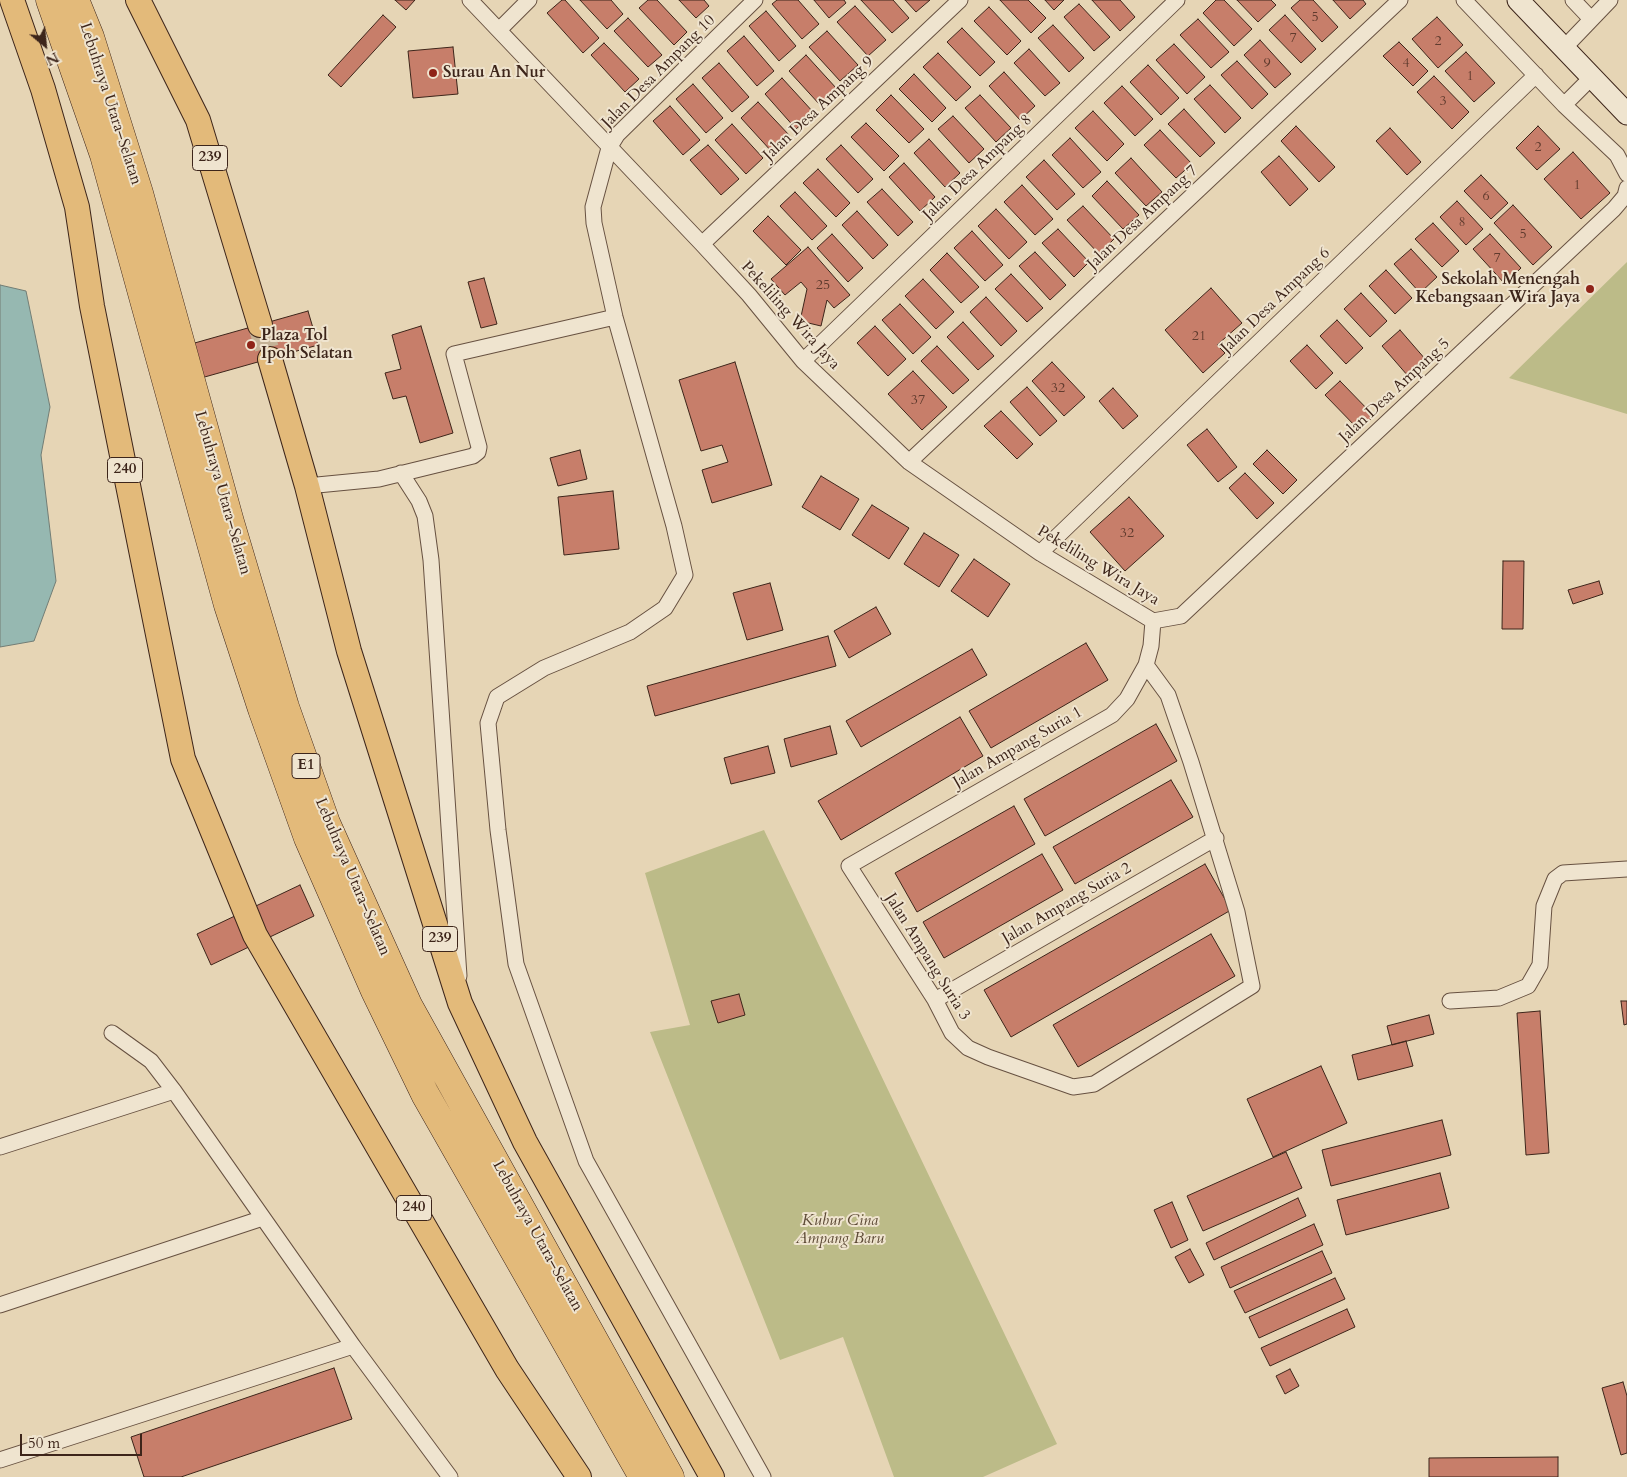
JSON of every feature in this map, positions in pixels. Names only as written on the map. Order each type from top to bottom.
[{"type":"highway","name":"Lebuhraya Utara–Selatan","points":[[50,0],[104,155],[228,605],[262,709],[308,838],[375,991],[425,1094],[643,1477]]},
{"type":"highway","name":"Lebuhraya Utara–Selatan","points":[[75,0],[90,37],[138,193],[230,522],[285,707],[326,823],[408,1005],[670,1477]]},
{"type":"main road","name":"240","points":[[12,0],[43,89],[77,207],[94,316],[183,760],[255,935],[508,1369],[579,1477]]},
{"type":"main road","name":"239","points":[[138,0],[198,120],[260,325]]},
{"type":"main road","name":"239","points":[[270,359],[307,486],[349,651],[460,1003],[525,1142],[712,1477]]},
{"type":"street","name":"Pekeliling Wira Jaya","points":[[470,0],[702,244],[749,295],[803,361],[909,462],[1040,553],[1153,621],[1181,616]]},
{"type":"street","points":[[499,30],[529,0]]},
{"type":"street","name":"Jalan Desa Ampang 10","points":[[609,148],[618,135],[755,0]]},
{"type":"street","name":"Jalan Desa Ampang 9","points":[[702,244],[960,0]]},
{"type":"street","name":"Jalan Desa Ampang 8","points":[[803,361],[1177,0]]},
{"type":"street","name":"Jalan Desa Ampang 7","points":[[909,462],[1400,0]]},
{"type":"street","points":[[1464,0],[1564,104],[1617,155],[1627,174]]},
{"type":"street","points":[[1518,0],[1627,114]]},
{"type":"street","points":[[1573,0],[1591,19]]},
{"type":"street","points":[[1564,48],[1610,0]]},
{"type":"street","name":"Jalan Desa Ampang 6","points":[[1040,553],[1536,75]]},
{"type":"street","points":[[1564,104],[1592,77]]},
{"type":"street","points":[[609,148],[593,207],[594,223],[615,317],[674,526],[685,575],[665,608],[630,632],[544,668],[497,697],[488,723],[498,830],[516,964],[586,1160],[763,1477]]},
{"type":"street","name":"Jalan Desa Ampang 5","points":[[1181,616],[1614,209],[1625,196],[1627,188]]},
{"type":"street","points":[[307,486],[379,479],[473,456],[478,452],[477,438],[454,354],[615,317]]},
{"type":"street","points":[[401,473],[419,501],[425,516],[431,560],[444,780],[452,854],[460,1003]]},
{"type":"street","name":"Jalan Ampang Suria 1","points":[[849,866],[1112,715],[1127,699],[1146,665],[1151,646],[1153,621]]},
{"type":"street","points":[[1146,665],[1168,695],[1216,838]]},
{"type":"street","name":"Jalan Ampang Suria 3","points":[[849,866],[935,1000],[952,1033],[968,1048],[988,1057],[1074,1087],[1094,1084],[1252,986],[1237,912],[1216,838]]},
{"type":"street","name":"Jalan Ampang Suria 2","points":[[935,1000],[1216,838]]},
{"type":"street","points":[[1450,1001],[1499,998],[1528,986],[1540,965],[1544,906],[1555,878],[1563,873],[1627,869]]},
{"type":"street","points":[[112,1033],[151,1061],[174,1091],[445,1476]]},
{"type":"street","points":[[0,1147],[174,1091]]},
{"type":"street","points":[[0,1305],[263,1218]]},
{"type":"street","points":[[0,1460],[353,1346]]},
{"type":"green space","points":[[1627,262],[1627,414],[1509,378]]},
{"type":"green space","name":"Kubur Cina Ampang Baru","points":[[764,830],[1057,1444],[983,1477],[894,1477],[843,1337],[780,1360],[650,1032],[690,1025],[645,873]]},
{"type":"water","points":[[0,285],[26,291],[50,407],[41,455],[56,581],[34,641],[0,647]]},
{"type":"building","points":[[395,0],[415,0],[406,10]]},
{"type":"building","points":[[562,0],[565,0],[599,38],[583,53],[547,13]]},
{"type":"building","points":[[580,0],[611,0],[623,14],[607,29]]},
{"type":"building","points":[[648,0],[657,0],[687,32],[674,45],[639,8]]},
{"type":"building","points":[[679,0],[704,0],[709,6],[696,18]]},
{"type":"building","points":[[777,0],[798,0],[819,24],[802,39],[772,4]]},
{"type":"building","points":[[814,0],[844,0],[846,3],[829,18]]},
{"type":"building","points":[[861,0],[893,0],[909,18],[892,33]]},
{"type":"building","points":[[905,0],[930,0],[916,12]]},
{"type":"building","points":[[1000,0],[1028,0],[1046,18],[1031,33]]},
{"type":"building","points":[[1045,0],[1064,0],[1054,10]]},
{"type":"building","points":[[1092,0],[1120,0],[1135,17],[1120,31]]},
{"type":"building","points":[[1216,0],[1224,0],[1252,29],[1234,46],[1203,13]]},
{"type":"building","points":[[1237,0],[1271,0],[1276,5],[1258,22]]},
{"type":"building","points":[[1300,0],[1313,0],[1338,27],[1322,42],[1291,8]]},
{"type":"building","points":[[1333,0],[1363,0],[1366,4],[1350,19]]},
{"type":"building","points":[[1079,4],[1110,37],[1094,51],[1064,17]]},
{"type":"building","points":[[855,6],[886,40],[868,56],[837,22]]},
{"type":"building","points":[[989,7],[1021,41],[1007,55],[974,21]]},
{"type":"building","points":[[766,11],[796,46],[779,61],[749,26]]},
{"type":"building","points":[[383,15],[396,27],[341,87],[328,75]]},
{"type":"building","points":[[1285,15],[1316,49],[1301,63],[1269,30]]},
{"type":"building","points":[[1437,17],[1463,45],[1438,68],[1412,39]]},
{"type":"building","points":[[628,18],[662,55],[648,67],[614,31]]},
{"type":"building","points":[[1198,19],[1229,52],[1211,68],[1180,35]]},
{"type":"building","points":[[1053,25],[1084,58],[1069,72],[1038,38]]},
{"type":"building","points":[[962,28],[995,62],[980,76],[947,42]]},
{"type":"building","points":[[827,31],[858,65],[840,81],[809,47]]},
{"type":"building","points":[[744,36],[774,71],[757,86],[727,51]]},
{"type":"building","points":[[1260,40],[1291,74],[1275,88],[1244,55]]},
{"type":"building","points":[[1399,42],[1428,71],[1413,86],[1383,56]]},
{"type":"building","points":[[604,43],[639,79],[625,92],[591,55]]},
{"type":"building","points":[[1174,44],[1205,77],[1187,94],[1156,60]]},
{"type":"building","name":"Surau An Nur","points":[[453,47],[458,94],[413,98],[408,51]]},
{"type":"building","points":[[1029,49],[1060,83],[1045,96],[1014,63]]},
{"type":"building","points":[[1466,52],[1495,83],[1474,102],[1445,71]]},
{"type":"building","points":[[938,53],[971,87],[956,101],[923,67]]},
{"type":"building","points":[[806,55],[837,89],[820,105],[789,71]]},
{"type":"building","points":[[1237,61],[1268,94],[1252,109],[1221,75]]},
{"type":"building","points":[[719,63],[749,97],[732,112],[702,78]]},
{"type":"building","points":[[1148,65],[1179,98],[1161,115],[1130,82]]},
{"type":"building","points":[[1004,72],[1035,106],[1020,120],[989,86]]},
{"type":"building","points":[[914,74],[946,108],[932,122],[899,89]]},
{"type":"building","points":[[1434,76],[1469,112],[1452,129],[1417,92]]},
{"type":"building","points":[[782,78],[814,113],[796,129],[765,94]]},
{"type":"building","points":[[693,84],[723,118],[706,133],[676,99]]},
{"type":"building","points":[[1210,85],[1241,118],[1225,133],[1194,99]]},
{"type":"building","points":[[1122,86],[1153,119],[1135,136],[1104,103]]},
{"type":"building","points":[[891,95],[924,129],[909,143],[876,110]]},
{"type":"building","points":[[980,95],[1011,128],[996,142],[965,108]]},
{"type":"building","points":[[758,102],[790,136],[772,152],[741,118]]},
{"type":"building","points":[[670,106],[700,140],[683,155],[653,121]]},
{"type":"building","points":[[1184,109],[1215,143],[1200,157],[1168,124]]},
{"type":"building","points":[[1093,111],[1124,144],[1107,161],[1075,128]]},
{"type":"building","points":[[953,116],[984,149],[969,163],[938,129]]},
{"type":"building","points":[[866,123],[899,156],[884,171],[851,137]]},
{"type":"building","points":[[732,124],[763,158],[746,174],[715,140]]},
{"type":"building","points":[[1296,126],[1335,167],[1319,182],[1281,141]]},
{"type":"building","points":[[1538,126],[1560,149],[1537,170],[1516,148]]},
{"type":"building","points":[[1390,128],[1421,162],[1407,175],[1376,141]]},
{"type":"building","points":[[1160,130],[1192,164],[1176,178],[1144,145]]},
{"type":"building","points":[[1070,138],[1101,172],[1083,188],[1052,155]]},
{"type":"building","points":[[929,139],[960,173],[945,187],[914,153]]},
{"type":"building","points":[[708,145],[739,179],[721,195],[690,160]]},
{"type":"building","points":[[841,145],[873,179],[858,193],[826,159]]},
{"type":"building","points":[[1573,152],[1610,193],[1581,219],[1544,179]]},
{"type":"building","points":[[1279,156],[1308,189],[1290,206],[1261,172]]},
{"type":"building","points":[[1131,158],[1162,192],[1146,206],[1115,173]]},
{"type":"building","points":[[1044,160],[1075,194],[1057,210],[1026,177]]},
{"type":"building","points":[[904,163],[935,197],[920,211],[889,177]]},
{"type":"building","points":[[818,169],[850,203],[836,217],[803,183]]},
{"type":"building","points":[[1481,175],[1508,203],[1491,219],[1464,191]]},
{"type":"building","points":[[1107,181],[1139,215],[1123,229],[1092,196]]},
{"type":"building","points":[[1022,185],[1053,219],[1035,235],[1004,202]]},
{"type":"building","points":[[882,189],[913,222],[898,236],[867,202]]},
{"type":"building","points":[[795,192],[827,226],[812,240],[780,206]]},
{"type":"building","points":[[1457,201],[1483,229],[1466,245],[1440,217]]},
{"type":"building","points":[[1513,205],[1552,247],[1533,265],[1494,223]]},
{"type":"building","points":[[1083,206],[1114,239],[1099,254],[1067,220]]},
{"type":"building","points":[[996,209],[1027,242],[1009,259],[978,226]]},
{"type":"building","points":[[857,211],[888,245],[873,259],[842,225]]},
{"type":"building","points":[[768,216],[801,250],[786,265],[753,231]]},
{"type":"building","points":[[1433,223],[1459,251],[1442,267],[1415,239]]},
{"type":"building","points":[[1058,229],[1089,262],[1074,277],[1042,243]]},
{"type":"building","points":[[972,231],[1003,265],[985,281],[954,248]]},
{"type":"building","points":[[832,234],[863,268],[848,282],[817,248]]},
{"type":"building","points":[[1490,234],[1521,268],[1505,284],[1473,249]]},
{"type":"building","points":[[808,247],[850,295],[834,308],[827,300],[821,326],[800,321],[807,289],[801,282],[785,295],[771,279]]},
{"type":"building","points":[[1411,249],[1437,277],[1420,293],[1394,264]]},
{"type":"building","points":[[1035,252],[1066,285],[1050,300],[1019,266]]},
{"type":"building","points":[[947,253],[979,287],[961,303],[930,270]]},
{"type":"building","points":[[1386,270],[1412,298],[1395,314],[1369,286]]},
{"type":"building","points":[[1011,274],[1043,308],[1027,322],[995,289]]},
{"type":"building","points":[[484,278],[497,324],[481,328],[468,282]]},
{"type":"building","points":[[923,279],[954,312],[936,329],[905,296]]},
{"type":"building","points":[[1211,288],[1242,323],[1217,345],[1225,353],[1203,373],[1165,330]]},
{"type":"building","points":[[1361,293],[1387,321],[1370,337],[1344,309]]},
{"type":"building","points":[[986,297],[1017,331],[1001,346],[970,312]]},
{"type":"building","points":[[900,304],[931,337],[913,354],[882,320]]},
{"type":"building","name":"Plaza Tol Ipoh Selatan","points":[[308,311],[318,345],[194,380],[184,346]]},
{"type":"building","points":[[1337,320],[1363,348],[1346,364],[1320,336]]},
{"type":"building","points":[[963,322],[994,356],[978,370],[947,337]]},
{"type":"building","points":[[421,326],[453,433],[420,443],[406,396],[393,399],[385,373],[401,369],[392,335]]},
{"type":"building","points":[[875,326],[906,359],[888,376],[857,343]]},
{"type":"building","points":[[1400,330],[1426,360],[1408,376],[1382,346]]},
{"type":"building","points":[[1307,345],[1333,373],[1316,389],[1290,361]]},
{"type":"building","points":[[937,346],[969,380],[953,394],[921,361]]},
{"type":"building","points":[[735,362],[772,485],[712,503],[702,470],[728,462],[722,445],[701,451],[679,380]]},
{"type":"building","points":[[1052,362],[1085,397],[1064,416],[1032,381]]},
{"type":"building","points":[[913,371],[947,407],[922,430],[888,394]]},
{"type":"building","points":[[1340,381],[1374,416],[1359,430],[1325,395]]},
{"type":"building","points":[[1027,387],[1057,421],[1040,436],[1010,402]]},
{"type":"building","points":[[1113,388],[1138,416],[1123,429],[1099,401]]},
{"type":"building","points":[[1001,411],[1033,444],[1017,459],[984,426]]},
{"type":"building","points":[[1207,429],[1237,467],[1218,482],[1187,445]]},
{"type":"building","points":[[580,450],[587,479],[558,486],[550,458]]},
{"type":"building","points":[[1267,450],[1297,480],[1283,494],[1253,464]]},
{"type":"building","points":[[1245,473],[1274,503],[1257,519],[1229,488]]},
{"type":"building","points":[[821,476],[859,499],[840,530],[802,507]]},
{"type":"building","points":[[613,491],[619,549],[564,555],[558,497]]},
{"type":"building","points":[[1129,497],[1164,536],[1125,571],[1090,532]]},
{"type":"building","points":[[872,505],[909,528],[889,559],[852,535]]},
{"type":"building","points":[[924,533],[959,555],[939,587],[904,564]]},
{"type":"building","points":[[974,559],[1010,584],[988,617],[951,591]]},
{"type":"building","points":[[1503,561],[1524,561],[1523,629],[1502,629]]},
{"type":"building","points":[[1599,581],[1603,594],[1573,604],[1568,590]]},
{"type":"building","points":[[770,583],[783,630],[747,640],[733,593]]},
{"type":"building","points":[[876,607],[891,634],[849,658],[834,631]]},
{"type":"building","points":[[828,636],[836,666],[655,716],[647,686]]},
{"type":"building","points":[[1086,643],[1108,680],[991,748],[969,711]]},
{"type":"building","points":[[972,649],[987,675],[861,747],[846,721]]},
{"type":"building","points":[[960,717],[983,756],[841,840],[818,801]]},
{"type":"building","points":[[1156,724],[1177,761],[1045,836],[1024,799]]},
{"type":"building","points":[[830,726],[837,754],[791,767],[784,739]]},
{"type":"building","points":[[768,746],[775,773],[731,784],[724,758]]},
{"type":"building","points":[[1171,780],[1193,817],[1075,884],[1053,847]]},
{"type":"building","points":[[1014,806],[1035,844],[917,912],[895,873]]},
{"type":"building","points":[[1042,854],[1063,890],[944,958],[923,922]]},
{"type":"building","points":[[1205,864],[1231,910],[1011,1037],[984,990]]},
{"type":"building","points":[[300,885],[314,916],[211,965],[197,934]]},
{"type":"building","points":[[1211,934],[1235,976],[1078,1067],[1053,1025]]},
{"type":"building","points":[[739,994],[745,1015],[718,1023],[711,1001]]},
{"type":"building","points":[[1621,1001],[1627,1001],[1627,1024],[1624,1025]]},
{"type":"building","points":[[1540,1011],[1549,1153],[1526,1155],[1517,1013]]},
{"type":"building","points":[[1429,1015],[1434,1034],[1392,1045],[1387,1026]]},
{"type":"building","points":[[1406,1041],[1413,1066],[1358,1080],[1352,1055]]},
{"type":"building","points":[[1321,1066],[1347,1123],[1273,1157],[1247,1099]]},
{"type":"building","points":[[1442,1120],[1451,1155],[1331,1186],[1322,1150]]},
{"type":"building","points":[[1286,1152],[1302,1188],[1203,1231],[1187,1196]]},
{"type":"building","points":[[1440,1173],[1449,1208],[1346,1235],[1337,1200]]},
{"type":"building","points":[[1298,1198],[1306,1216],[1214,1260],[1206,1243]]},
{"type":"building","points":[[1172,1202],[1188,1240],[1171,1248],[1154,1210]]},
{"type":"building","points":[[1314,1224],[1323,1245],[1230,1288],[1221,1267]]},
{"type":"building","points":[[1190,1249],[1204,1275],[1189,1283],[1175,1257]]},
{"type":"building","points":[[1322,1251],[1332,1273],[1245,1313],[1234,1291]]},
{"type":"building","points":[[1335,1278],[1345,1299],[1259,1338],[1249,1317]]},
{"type":"building","points":[[1347,1309],[1355,1327],[1270,1366],[1261,1348]]},
{"type":"building","points":[[334,1368],[352,1419],[181,1477],[144,1477],[131,1437]]},
{"type":"building","points":[[1290,1369],[1299,1386],[1285,1394],[1276,1376]]},
{"type":"building","points":[[1623,1382],[1627,1396],[1627,1453],[1621,1455],[1602,1388]]},
{"type":"building","points":[[1558,1457],[1558,1477],[1429,1477],[1429,1458]]},
{"type":"tunnel","points":[[260,325],[270,359]]},
{"type":"place","name":"Surau An Nur","points":[[433,73]]},
{"type":"place","name":"Sekolah Menengah Kebangsaan Wira Jaya","points":[[1590,289]]},
{"type":"place","name":"Plaza Tol Ipoh Selatan","points":[[251,345]]}]
